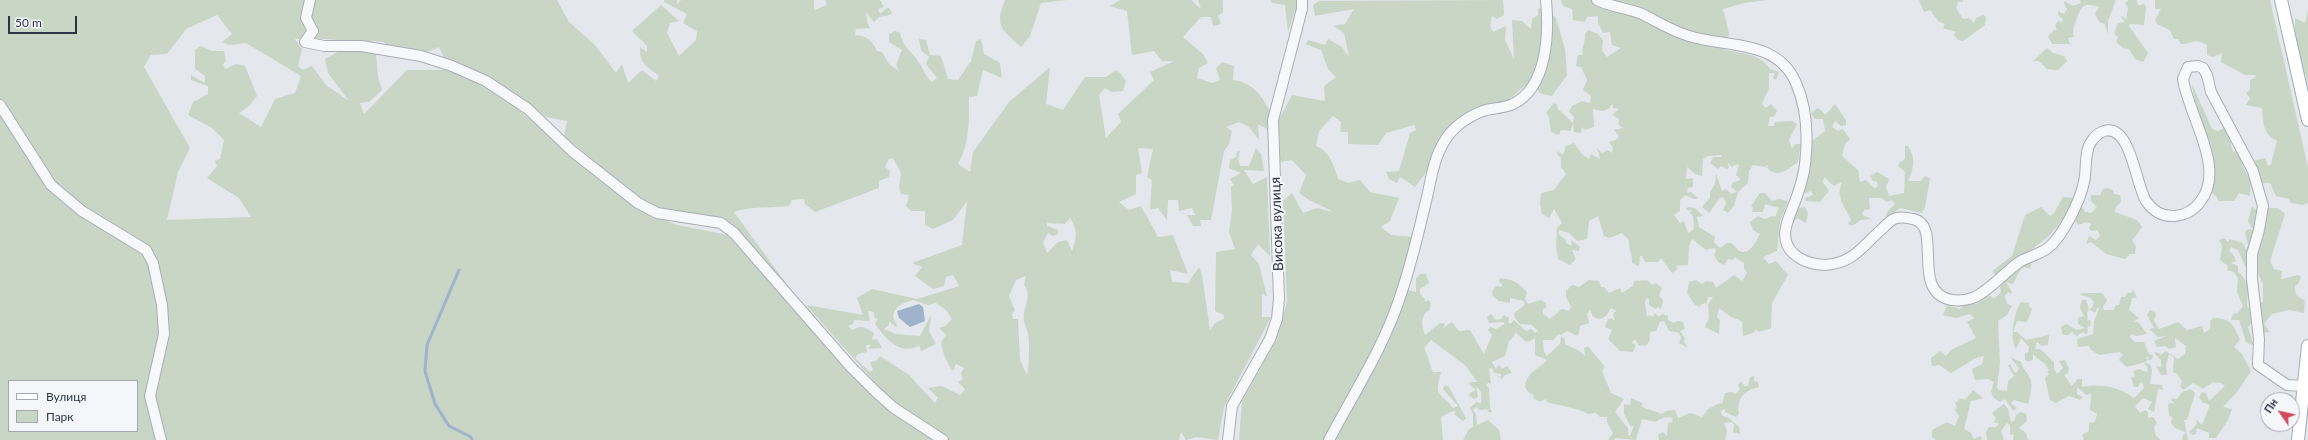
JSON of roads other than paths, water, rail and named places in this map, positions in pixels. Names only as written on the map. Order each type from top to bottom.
[{"type":"main road","points":[[2281,0],[2308,120]]},
{"type":"main road","points":[[2298,440],[2308,346]]},
{"type":"street","points":[[310,0],[306,18],[313,31],[305,42],[324,46],[361,46],[397,51],[452,66],[486,81],[528,109],[572,151],[638,203],[657,213],[721,223],[734,233],[876,392],[894,408],[943,440]]},
{"type":"street","name":"Висока вулиця","points":[[1228,440],[1232,406],[1270,338],[1277,319],[1279,299],[1273,120],[1280,97],[1286,62],[1302,0]]},
{"type":"street","points":[[1329,440],[1382,341],[1401,295],[1434,168],[1444,141],[1453,130],[1473,115],[1514,103],[1522,97],[1532,84],[1546,46],[1548,23],[1546,0]]},
{"type":"street","points":[[1597,0],[1641,14],[1670,30],[1693,37],[1740,44],[1767,52],[1788,70],[1796,83],[1806,128],[1805,164],[1798,194],[1786,227],[1785,239],[1793,254],[1811,264],[1840,264],[1849,260],[1888,223],[1898,217],[1918,220],[1924,224],[1928,240],[1927,260],[1932,284],[1947,299],[1959,301],[1974,298],[2021,261],[2048,247],[2072,214],[2080,197],[2084,183],[2088,146],[2093,138],[2104,131],[2111,131],[2121,136],[2131,152],[2144,199],[2153,209],[2164,215],[2179,216],[2193,210],[2199,204],[2209,182],[2208,156],[2183,79],[2188,67],[2193,65],[2203,68],[2208,75],[2211,92],[2253,171],[2263,206],[2259,230],[2252,254],[2252,279],[2259,339],[2258,365],[2288,385],[2304,386]]},
{"type":"street","points":[[0,105],[51,185],[82,212],[146,250],[153,263],[162,305],[164,334],[150,396],[161,440]]},
{"type":"water","points":[[919,304],[923,307],[925,321],[910,327],[899,318],[897,311]]},
{"type":"waterway","points":[[459,270],[427,345],[425,371],[435,404],[449,426],[471,437],[472,440]]}]
